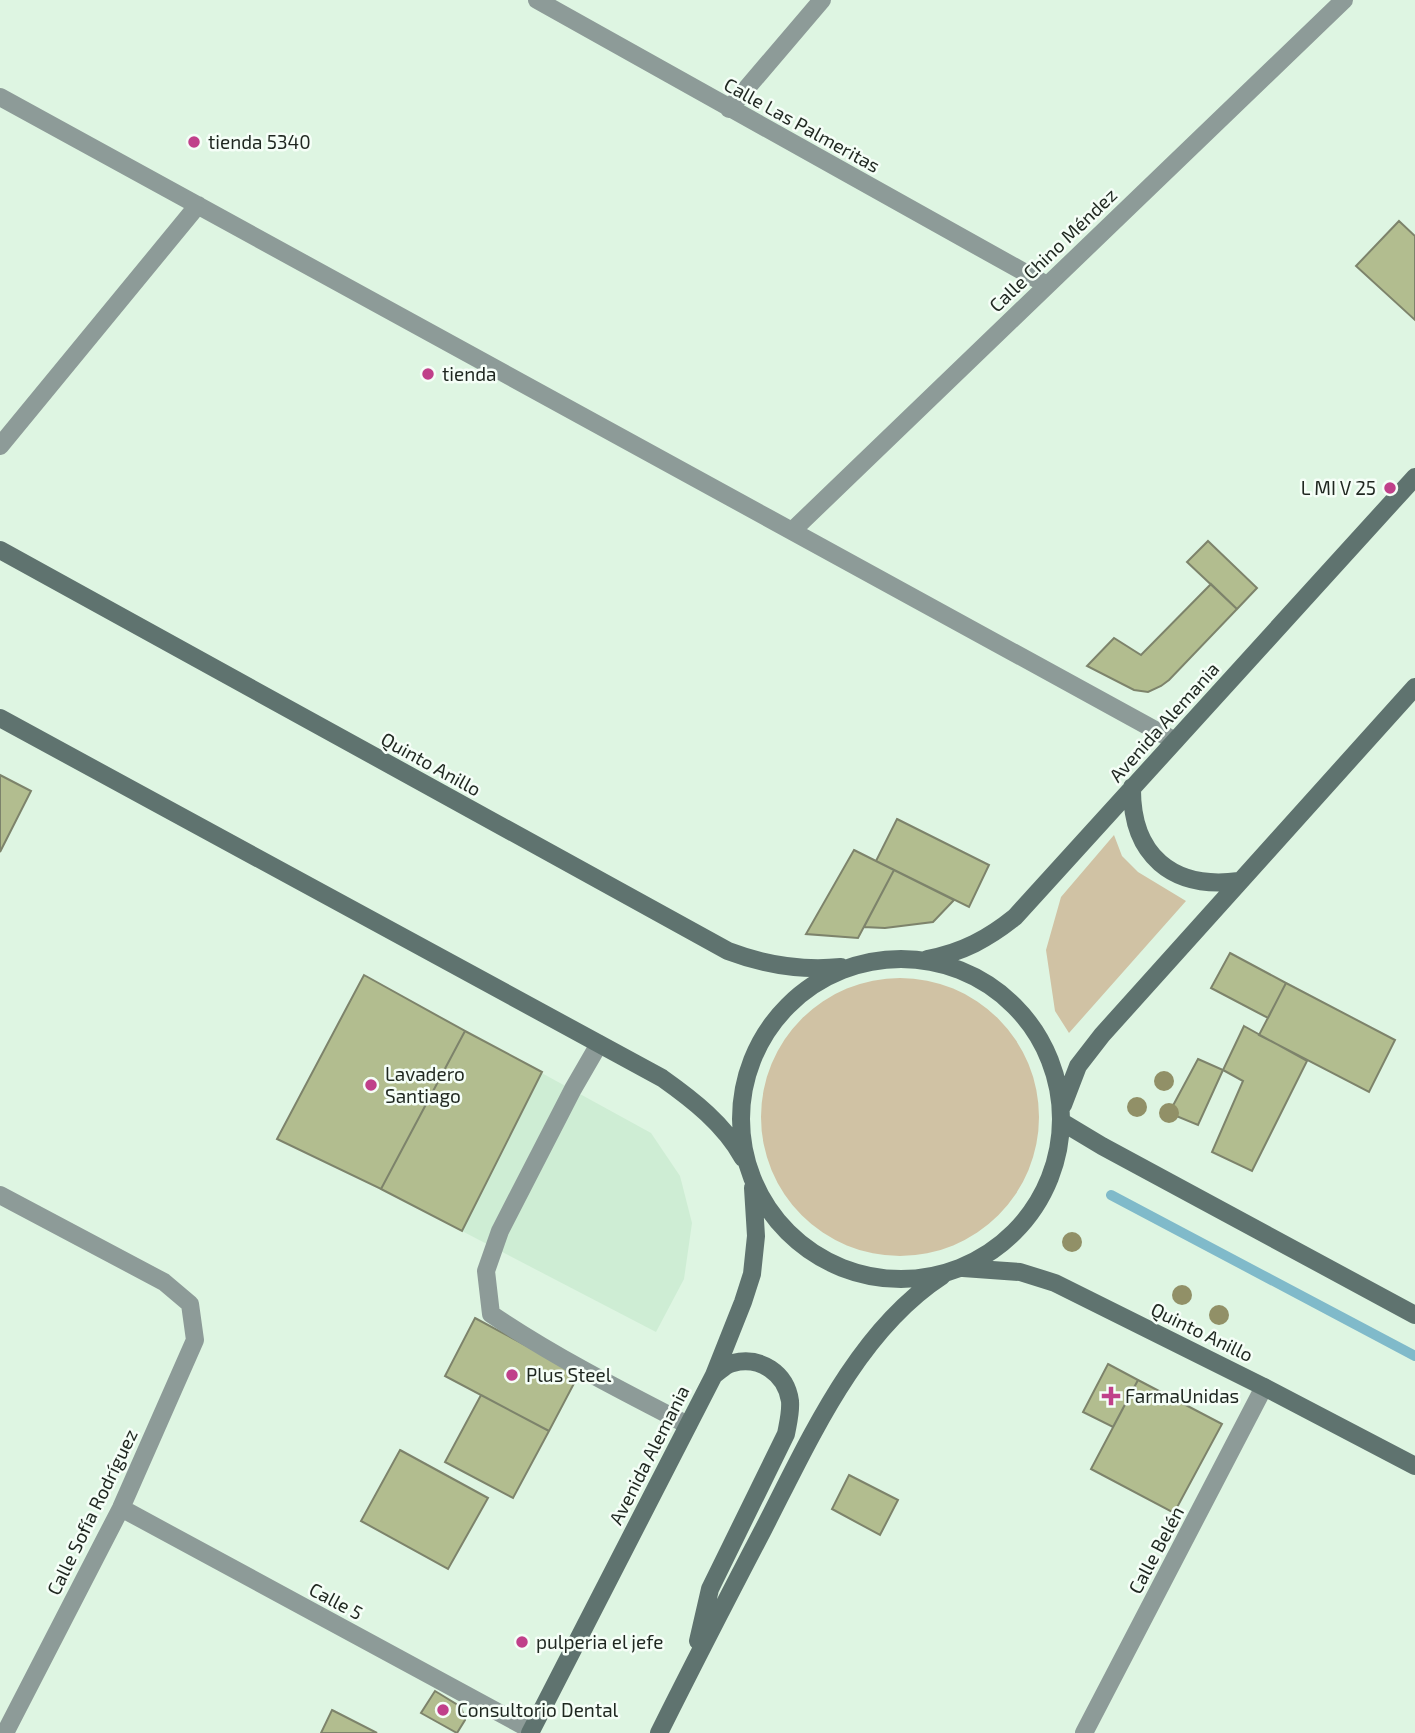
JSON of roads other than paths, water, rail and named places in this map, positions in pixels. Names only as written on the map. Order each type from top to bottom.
[{"type":"main road","name":"Avenida Alemania","points":[[920,960],[944,956],[970,947],[995,934],[1015,917],[1415,477]]},
{"type":"main road","name":"Quinto Anillo","points":[[0,550],[727,951],[798,969],[855,965]]},
{"type":"main road","points":[[659,1733],[828,1405],[875,1339],[926,1287],[1001,1245],[1019,1229],[1033,1210],[1054,1168],[1060,1146],[1062,1115],[1078,1066],[1239,881],[1415,687]]},
{"type":"main road","points":[[0,718],[662,1078],[717,1123],[738,1150],[765,1205],[780,1226],[800,1244],[834,1264],[871,1276],[897,1279],[923,1278],[955,1270]]},
{"type":"main road","points":[[1132,787],[1132,811],[1139,834],[1152,855],[1170,870],[1192,881],[1215,884],[1239,881]]},
{"type":"main road","points":[[750,1173],[740,1125],[741,1101],[749,1066],[764,1034],[778,1015],[795,998],[824,978],[855,965],[898,959],[920,960],[954,968],[988,984],[1008,999],[1025,1017],[1051,1060],[1062,1115],[1102,1146],[1415,1315]]},
{"type":"main road","name":"Avenida Alemania","points":[[531,1732],[713,1376],[752,1274],[756,1236],[750,1173]]},
{"type":"main road","name":"Quinto Anillo","points":[[955,1270],[1000,1269],[1037,1276],[1264,1387],[1415,1466]]},
{"type":"main road","points":[[693,1665],[710,1589],[786,1434],[790,1416],[786,1387],[775,1372],[762,1364],[750,1361],[730,1363],[713,1376]]},
{"type":"street","name":"Calle Las Palmeritas","points":[[537,0],[1047,285]]},
{"type":"street","points":[[729,109],[822,0]]},
{"type":"street","name":"Calle Chino Méndez","points":[[792,531],[1343,0]]},
{"type":"street","points":[[0,97],[1175,741]]},
{"type":"street","points":[[0,446],[198,205]]},
{"type":"street","points":[[599,1044],[500,1231],[486,1271],[491,1314],[528,1339],[688,1425]]},
{"type":"street","name":"Calle Sofía Rodríguez","points":[[0,1195],[164,1282],[190,1304],[195,1340],[121,1508],[5,1733]]},
{"type":"street","name":"Calle Belén","points":[[1084,1733],[1264,1387]]},
{"type":"street","name":"Calle 5","points":[[121,1508],[531,1732]]},
{"type":"waterway","points":[[1111,1195],[1415,1356]]},
{"type":"place","name":"tienda 5340","points":[[194,142]]},
{"type":"place","name":"tienda","points":[[428,374]]},
{"type":"place","name":"L MI V 25","points":[[1390,488]]},
{"type":"place","name":"Lavadero Santiago","points":[[371,1085]]},
{"type":"place","name":"Plus Steel","points":[[512,1375]]},
{"type":"place","name":"FarmaUnidas","points":[[1111,1396]]},
{"type":"place","name":"pulperia el jefe","points":[[522,1642]]},
{"type":"place","name":"Consultorio Dental","points":[[443,1710]]}]
